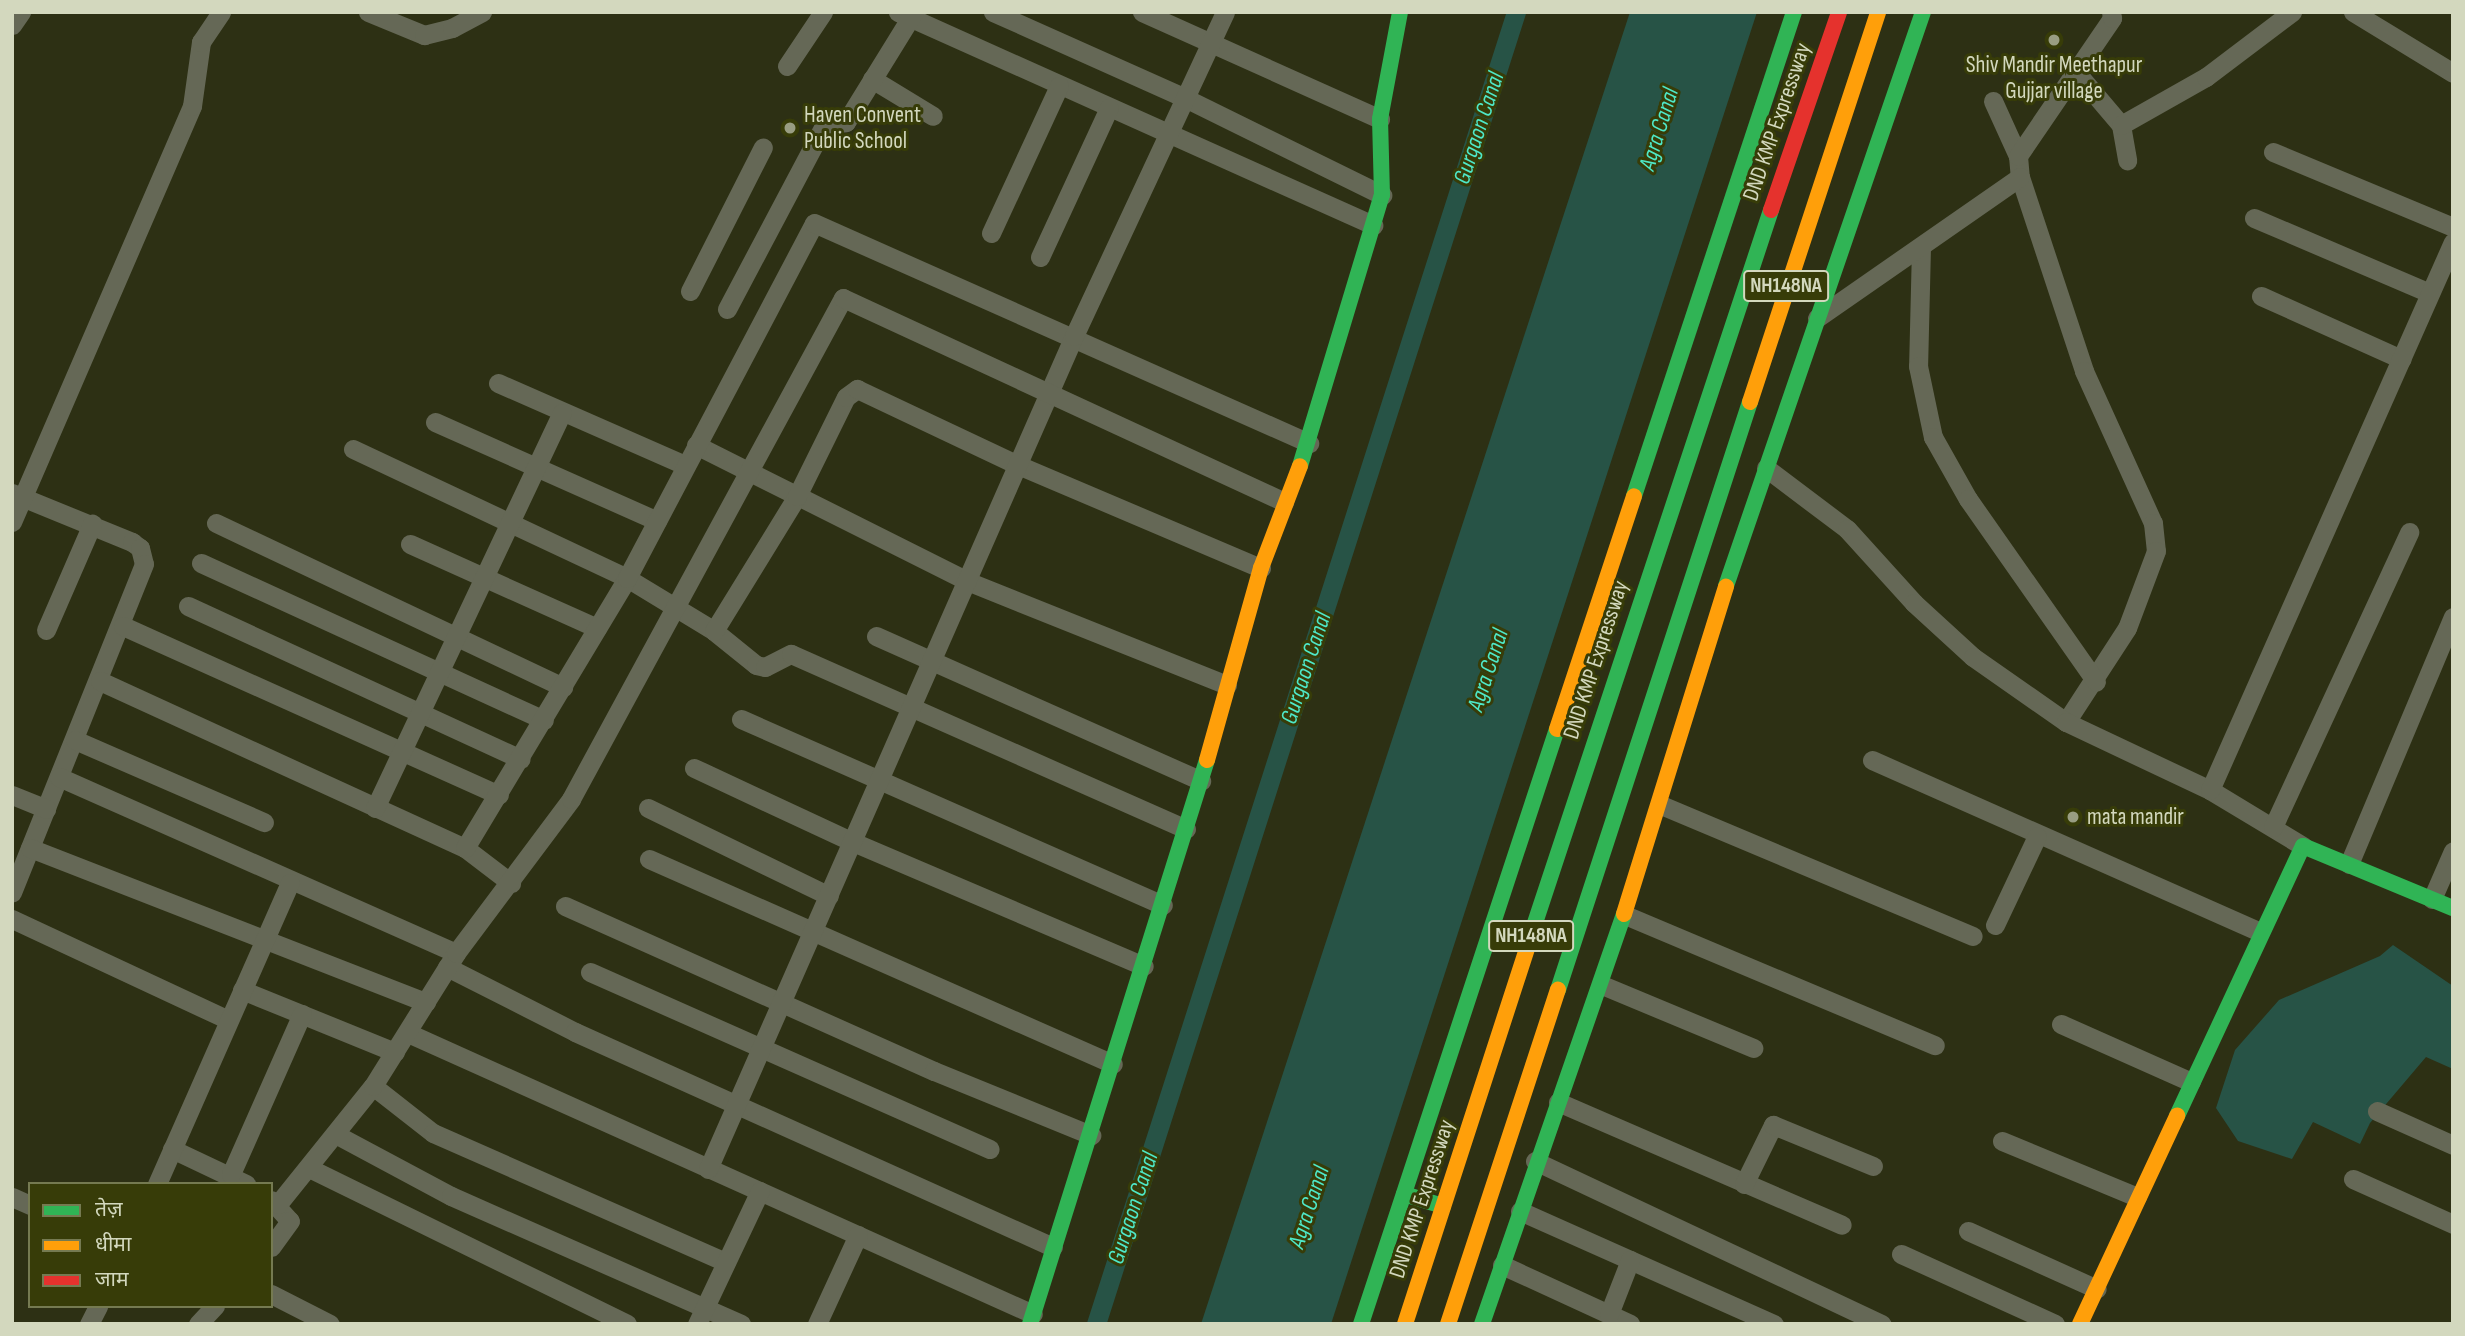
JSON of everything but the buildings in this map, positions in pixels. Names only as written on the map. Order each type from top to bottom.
[{"type":"main road","points":[[1031,1319],[1201,781],[1261,568],[1284,502],[1309,443],[1382,195],[1380,119],[1400,12]]},
{"type":"main road","points":[[1362,1324],[1794,12]]},
{"type":"main road","name":"DND KMP Expressway","points":[[1405,1324],[1657,549],[1839,12]]},
{"type":"main road","name":"NH148NA","points":[[1448,1324],[1695,560],[1878,12]]},
{"type":"main road","points":[[1483,1323],[1535,1161],[1602,985],[1766,468],[1923,12]]},
{"type":"main road","points":[[2080,1324],[2260,932],[2303,846],[2453,908]]},
{"type":"main road","points":[[1404,1194],[1443,1206]]},
{"type":"street","points":[[12,25],[21,12]]},
{"type":"street","points":[[12,522],[17,495],[192,106],[201,42],[221,12]]},
{"type":"street","points":[[368,12],[424,34],[452,28],[482,12]]},
{"type":"street","points":[[787,66],[822,12]]},
{"type":"street","points":[[993,12],[1185,98],[1382,195]]},
{"type":"street","points":[[1142,12],[1380,119]]},
{"type":"street","points":[[708,1169],[733,1105],[853,842],[909,707],[1074,336],[1225,12]]},
{"type":"street","points":[[2121,125],[2206,77],[2292,12]]},
{"type":"street","points":[[2353,12],[2453,73]]},
{"type":"street","points":[[727,309],[825,124],[846,122],[908,14],[1059,86],[1373,225]]},
{"type":"street","points":[[2018,156],[2115,14]]},
{"type":"street","points":[[2076,72],[2121,125],[2127,160]]},
{"type":"street","points":[[872,79],[933,116]]},
{"type":"street","points":[[991,233],[1059,86]]},
{"type":"street","points":[[1993,101],[2018,156],[2020,177],[2084,371],[2153,523],[2156,551],[2127,628],[2096,682],[2066,722]]},
{"type":"street","points":[[1040,257],[1109,108]]},
{"type":"street","points":[[690,291],[763,147]]},
{"type":"street","points":[[2273,152],[2453,227]]},
{"type":"street","points":[[1817,318],[2020,177]]},
{"type":"street","points":[[2254,218],[2430,293]]},
{"type":"street","points":[[465,848],[521,759],[627,578],[814,223],[1074,336],[1309,443]]},
{"type":"street","points":[[2210,790],[2453,242]]},
{"type":"street","points":[[1921,247],[1918,366],[1933,438],[1968,499],[2096,682]]},
{"type":"street","points":[[2261,296],[2401,359]]},
{"type":"street","points":[[273,1245],[289,1226],[289,1217],[274,1202],[309,1168],[373,1086],[451,960],[511,883],[586,774],[674,606],[843,298],[1284,502]]},
{"type":"street","points":[[498,383],[685,465]]},
{"type":"street","points":[[714,631],[797,496],[846,397],[857,389],[1018,465],[1261,568]]},
{"type":"street","points":[[375,808],[443,673],[562,413]]},
{"type":"street","points":[[435,422],[657,521]]},
{"type":"street","points":[[696,445],[967,581],[1227,685]]},
{"type":"street","points":[[353,449],[627,578],[714,631],[761,667],[790,653],[1186,829]]},
{"type":"street","points":[[1766,468],[1847,529],[1906,595],[1973,657],[2066,722],[2210,790],[2303,846]]},
{"type":"street","points":[[12,892],[123,625],[144,556],[132,542],[17,495]]},
{"type":"street","points":[[216,523],[459,635],[562,687]]},
{"type":"street","points":[[46,630],[92,524]]},
{"type":"street","points":[[2273,827],[2409,532]]},
{"type":"street","points":[[410,544],[597,628]]},
{"type":"street","points":[[201,563],[544,720]]},
{"type":"street","points":[[188,606],[424,712],[521,759]]},
{"type":"street","points":[[2349,864],[2453,617]]},
{"type":"street","points":[[123,625],[405,750],[499,795]]},
{"type":"street","points":[[876,636],[1201,781]]},
{"type":"street","points":[[100,681],[465,848],[511,883]]},
{"type":"street","points":[[741,719],[1163,905]]},
{"type":"street","points":[[75,740],[264,821]]},
{"type":"street","points":[[1872,760],[2037,836],[2260,932]]},
{"type":"street","points":[[694,768],[853,842],[1144,966]]},
{"type":"street","points":[[60,777],[451,960],[733,1105],[1053,1247]]},
{"type":"street","points":[[12,795],[46,809]]},
{"type":"street","points":[[1661,805],[1973,936]]},
{"type":"street","points":[[648,808],[829,896]]},
{"type":"street","points":[[1994,925],[2037,836]]},
{"type":"street","points":[[30,848],[426,1002]]},
{"type":"street","points":[[2432,899],[2453,851]]},
{"type":"street","points":[[649,859],[812,934],[1113,1065]]},
{"type":"street","points":[[158,1182],[290,883]]},
{"type":"street","points":[[565,906],[780,1002],[1091,1135]]},
{"type":"street","points":[[1625,915],[1935,1045]]},
{"type":"street","points":[[12,919],[229,1020]]},
{"type":"street","points":[[590,972],[990,1149]]},
{"type":"street","points":[[1602,985],[1753,1048]]},
{"type":"street","points":[[242,990],[396,1052]]},
{"type":"street","points":[[172,1149],[239,1179],[302,1014]]},
{"type":"street","points":[[2060,1024],[2191,1083]]},
{"type":"street","points":[[408,1033],[858,1234],[1031,1319]]},
{"type":"street","points":[[373,1086],[433,1133],[726,1262]]},
{"type":"street","points":[[1558,1102],[1842,1225]]},
{"type":"street","points":[[2377,1111],[2453,1145]]},
{"type":"street","points":[[1744,1184],[1773,1125],[1873,1166]]},
{"type":"street","points":[[337,1135],[451,1196],[701,1316],[741,1324]]},
{"type":"street","points":[[2001,1141],[2137,1197]]},
{"type":"street","points":[[1535,1161],[1882,1324]]},
{"type":"street","points":[[309,1168],[627,1324]]},
{"type":"street","points":[[2353,1179],[2453,1224]]},
{"type":"street","points":[[701,1316],[760,1191]]},
{"type":"street","points":[[12,1197],[28,1204]]},
{"type":"street","points":[[1520,1211],[1774,1324]]},
{"type":"street","points":[[1968,1231],[2097,1289]]},
{"type":"street","points":[[817,1324],[858,1234]]},
{"type":"street","points":[[1901,1254],[2055,1324]]},
{"type":"street","points":[[1609,1314],[1630,1260]]},
{"type":"street","points":[[1502,1265],[1630,1324]]},
{"type":"street","points":[[273,1295],[330,1324]]},
{"type":"street","points":[[89,1324],[97,1308]]},
{"type":"street","points":[[198,1324],[213,1308]]},
{"type":"water","name":"Agra Canal","points":[[1630,12],[1757,12],[1331,1324],[1201,1324]]},
{"type":"water","points":[[2393,945],[2453,986],[2453,1069],[2426,1057],[2370,1123],[2360,1144],[2313,1122],[2292,1159],[2238,1141],[2216,1108],[2235,1050],[2279,1000],[2380,956]]},
{"type":"waterway","name":"Gurgaon Canal","points":[[1096,1324],[1516,12]]},
{"type":"traffic: fast","points":[[1300,466],[1382,195],[1380,119],[1400,12]]},
{"type":"traffic: fast","points":[[1634,496],[1794,12]]},
{"type":"traffic: fast","points":[[1726,586],[1923,12]]},
{"type":"traffic: fast","points":[[1532,932],[1771,210]]},
{"type":"traffic: fast","points":[[1558,990],[1750,402]]},
{"type":"traffic: fast","points":[[1361,1324],[1557,729]]},
{"type":"traffic: fast","points":[[1030,1324],[1207,760]]},
{"type":"traffic: fast","points":[[2177,1116],[2303,846],[2453,908]]},
{"type":"traffic: fast","points":[[1482,1324],[1624,914]]},
{"type":"traffic: fast","points":[[1404,1194],[1443,1206]]},
{"type":"traffic: slow","points":[[1750,402],[1878,12]]},
{"type":"traffic: slow","points":[[1207,760],[1261,568],[1300,466]]},
{"type":"traffic: slow","points":[[1557,729],[1634,496]]},
{"type":"traffic: slow","points":[[1624,914],[1726,586]]},
{"type":"traffic: slow","points":[[1405,1324],[1532,932]]},
{"type":"traffic: slow","points":[[1448,1324],[1558,990]]},
{"type":"traffic: slow","points":[[2080,1324],[2177,1116]]},
{"type":"traffic: jam","points":[[1771,210],[1839,12]]},
{"type":"place","name":"Shiv Mandir Meethapur Gujjar village","points":[[2054,40]]},
{"type":"place","name":"Haven Convent Public School","points":[[790,128]]},
{"type":"place","name":"mata mandir","points":[[2073,817]]}]
